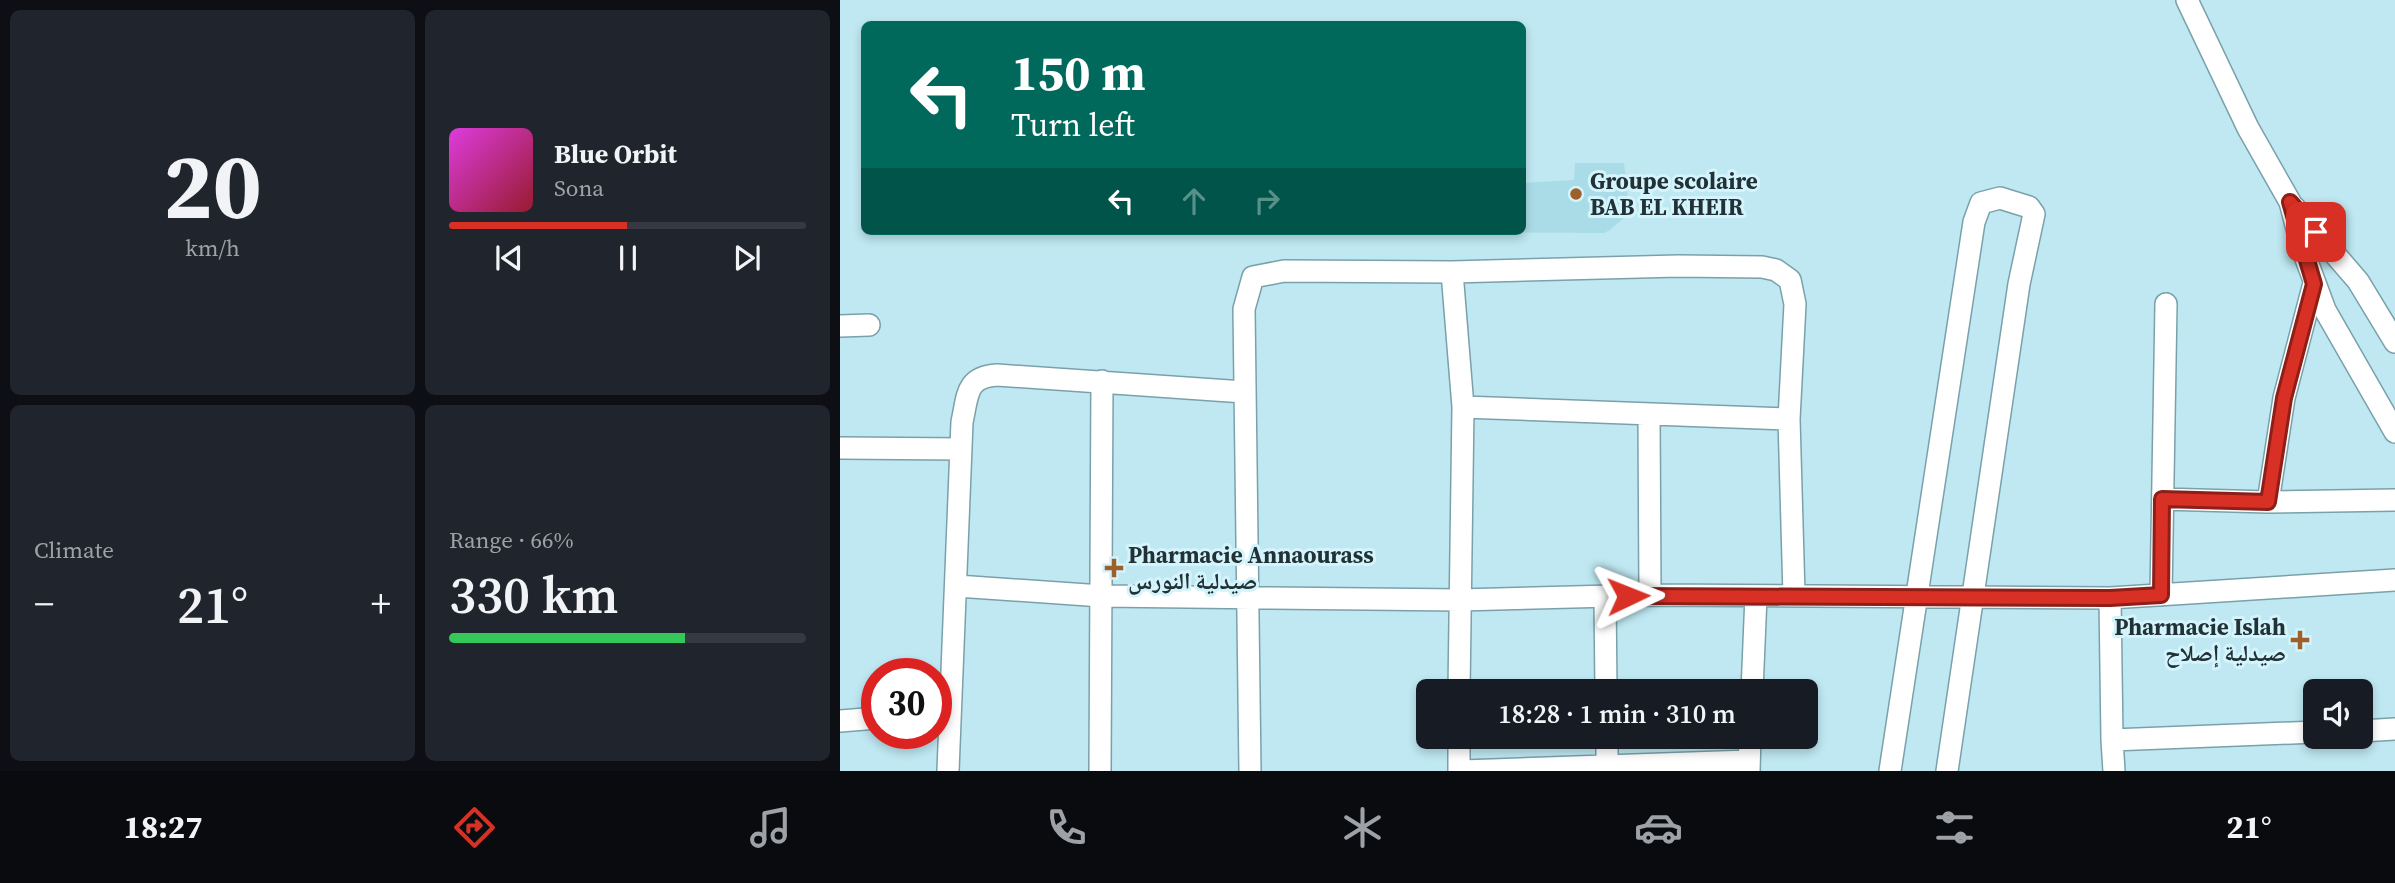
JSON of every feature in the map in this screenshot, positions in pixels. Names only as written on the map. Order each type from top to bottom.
[{"type":"street","points":[[2187,0],[2248,128],[2290,202],[2352,274],[2395,342]]},
{"type":"street","points":[[1890,771],[1974,222],[1981,203],[2000,198],[2029,207],[2034,214],[2019,284],[1947,771]]},
{"type":"street","points":[[2290,202],[2314,284],[2340,339],[2395,432]]},
{"type":"street","points":[[1250,771],[1244,309],[1250,282],[1258,274],[1298,271],[1452,272],[1678,266],[1776,270],[1790,281],[1794,296],[1789,419],[1794,595]]},
{"type":"street","points":[[1452,272],[1463,407],[1459,679]]},
{"type":"street","points":[[2268,502],[2284,398],[2314,284]]},
{"type":"street","points":[[2161,595],[2166,304]]},
{"type":"street","points":[[840,326],[869,325]]},
{"type":"street","points":[[948,658],[957,586],[962,422],[969,389],[979,378],[997,375],[1244,392]]},
{"type":"street","points":[[1100,771],[1102,381]]},
{"type":"street","points":[[1463,407],[1789,419]]},
{"type":"street","points":[[1649,414],[1650,595]]},
{"type":"street","points":[[840,448],[961,449]]},
{"type":"street","points":[[2162,499],[2268,502],[2395,500]]},
{"type":"street","points":[[957,586],[1102,596],[1460,600],[1650,595],[2110,598],[2395,580]]},
{"type":"street","points":[[1753,679],[1756,596]]},
{"type":"street","points":[[1605,597],[1606,679]]},
{"type":"street","points":[[2110,598],[2114,771]]},
{"type":"street","points":[[840,720],[861,719]]},
{"type":"street","points":[[2373,730],[2395,730]]},
{"type":"street","points":[[2112,740],[2303,732]]},
{"type":"street","points":[[946,749],[948,771]]},
{"type":"street","points":[[1460,749],[1461,771],[1607,765],[1749,766]]},
{"type":"street","points":[[1606,749],[1607,765]]},
{"type":"shaded area","name":"Groupe scolaire BAB EL KHEIR","points":[[1575,163],[1624,163],[1629,206],[1623,208],[1624,218],[1604,233],[1526,232],[1526,183],[1574,180]]},
{"type":"place","name":"Groupe scolaire BAB EL KHEIR","points":[[1576,194]]},
{"type":"place","name":"Pharmacie Annaourass صيدلية النورس","points":[[1114,568]]},
{"type":"place","name":"Pharmacie Islah صيدلية إصلاح","points":[[2300,640]]},
{"type":"route","points":[[1628,596],[2110,598],[2161,595],[2162,499],[2268,502],[2284,398],[2314,284],[2290,202],[2316,232]]}]
